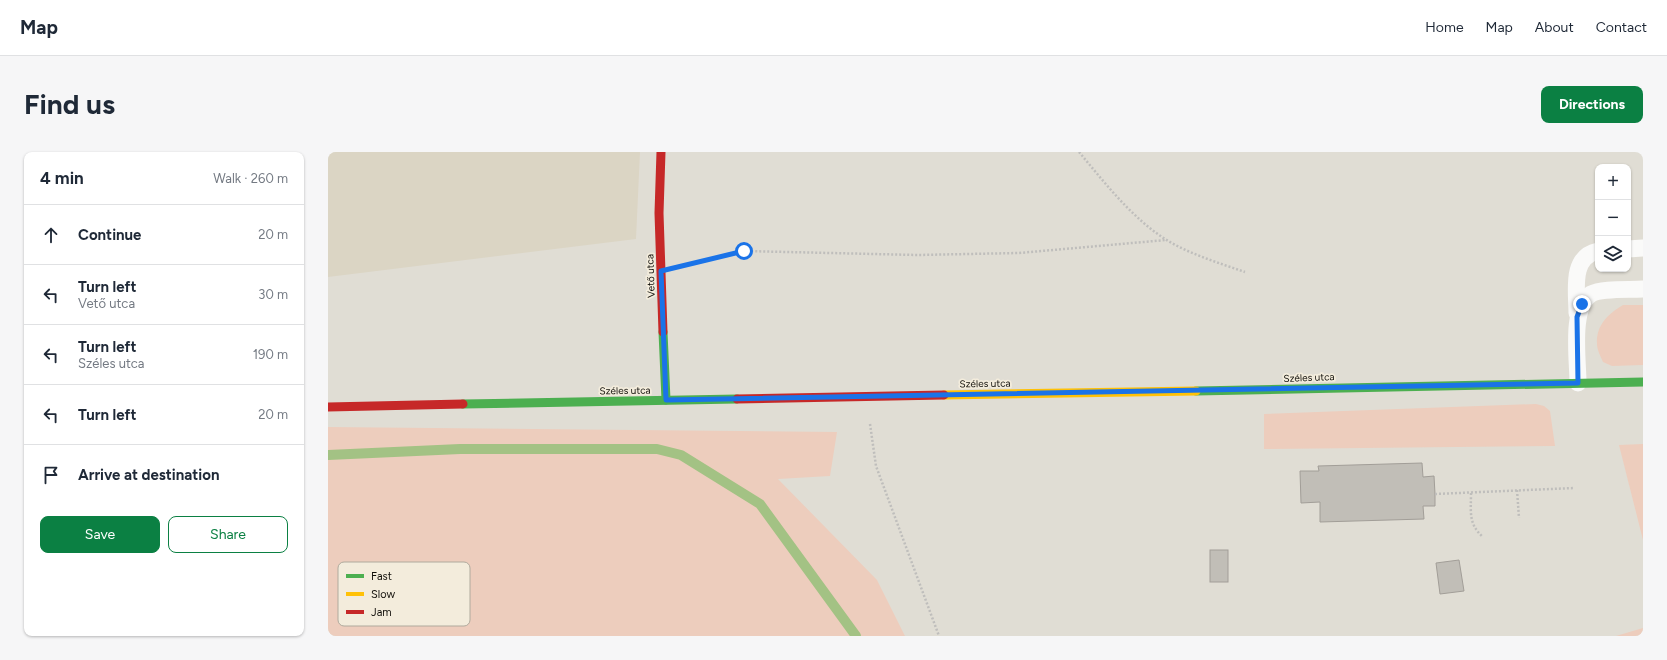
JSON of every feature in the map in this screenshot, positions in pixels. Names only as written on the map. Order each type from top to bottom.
[{"type":"street","name":"Vető utca","points":[[662,152],[659,213],[666,400]]},
{"type":"street","name":"Széles utca","points":[[328,407],[1643,382]]},
{"type":"lane","points":[[1631,249],[1643,248]]},
{"type":"lane","points":[[1578,383],[1576,275],[1581,261],[1590,252],[1595,251]]},
{"type":"lane","points":[[1577,317],[1582,304],[1591,294],[1605,291],[1643,289]]},
{"type":"path","points":[[1079,152],[1138,219],[1166,240],[1204,257],[1245,272]]},
{"type":"path","points":[[661,271],[744,251],[917,255],[1019,253],[1166,240]]},
{"type":"path","points":[[867,396],[876,466],[939,636]]},
{"type":"path","points":[[1435,494],[1574,488]]},
{"type":"path","points":[[1517,490],[1519,518]]},
{"type":"path","points":[[1471,493],[1472,523],[1476,531],[1483,537]]},
{"type":"shaded area","points":[[328,152],[640,152],[636,239],[328,277]]},
{"type":"shaded area","points":[[1623,305],[1643,305],[1643,365],[1612,366],[1603,362],[1598,351],[1597,337],[1601,326],[1612,312]]},
{"type":"shaded area","points":[[1536,404],[1544,406],[1550,411],[1555,446],[1264,449],[1264,414]]},
{"type":"shaded area","points":[[328,427],[837,432],[830,476],[778,479],[877,580],[905,636],[328,636]]},
{"type":"shaded area","points":[[1643,444],[1643,540],[1619,445]]},
{"type":"shaded area","points":[[1643,628],[1643,636],[1616,636]]},
{"type":"building","points":[[1422,463],[1423,477],[1434,476],[1435,494],[1435,506],[1423,506],[1424,519],[1320,522],[1320,502],[1301,503],[1300,471],[1319,471],[1318,466]]},
{"type":"building","points":[[1210,550],[1228,550],[1228,582],[1210,582]]},
{"type":"building","points":[[1459,560],[1464,591],[1440,594],[1436,563]]},
{"type":"waterway","points":[[328,455],[460,449],[657,449],[681,455],[760,504],[856,636]]},
{"type":"traffic: fast","points":[[663,332],[666,400]]},
{"type":"traffic: fast","points":[[1196,391],[1643,382]]},
{"type":"traffic: fast","points":[[463,404],[737,399]]},
{"type":"traffic: slow","points":[[944,395],[1196,391]]},
{"type":"traffic: jam","points":[[661,152],[659,213],[663,332]]},
{"type":"traffic: jam","points":[[737,399],[944,395]]},
{"type":"traffic: jam","points":[[328,407],[463,404]]},
{"type":"route","points":[[744,251],[661,271],[666,400],[1249,390],[1452,384],[1578,383],[1577,317],[1582,304]]}]
